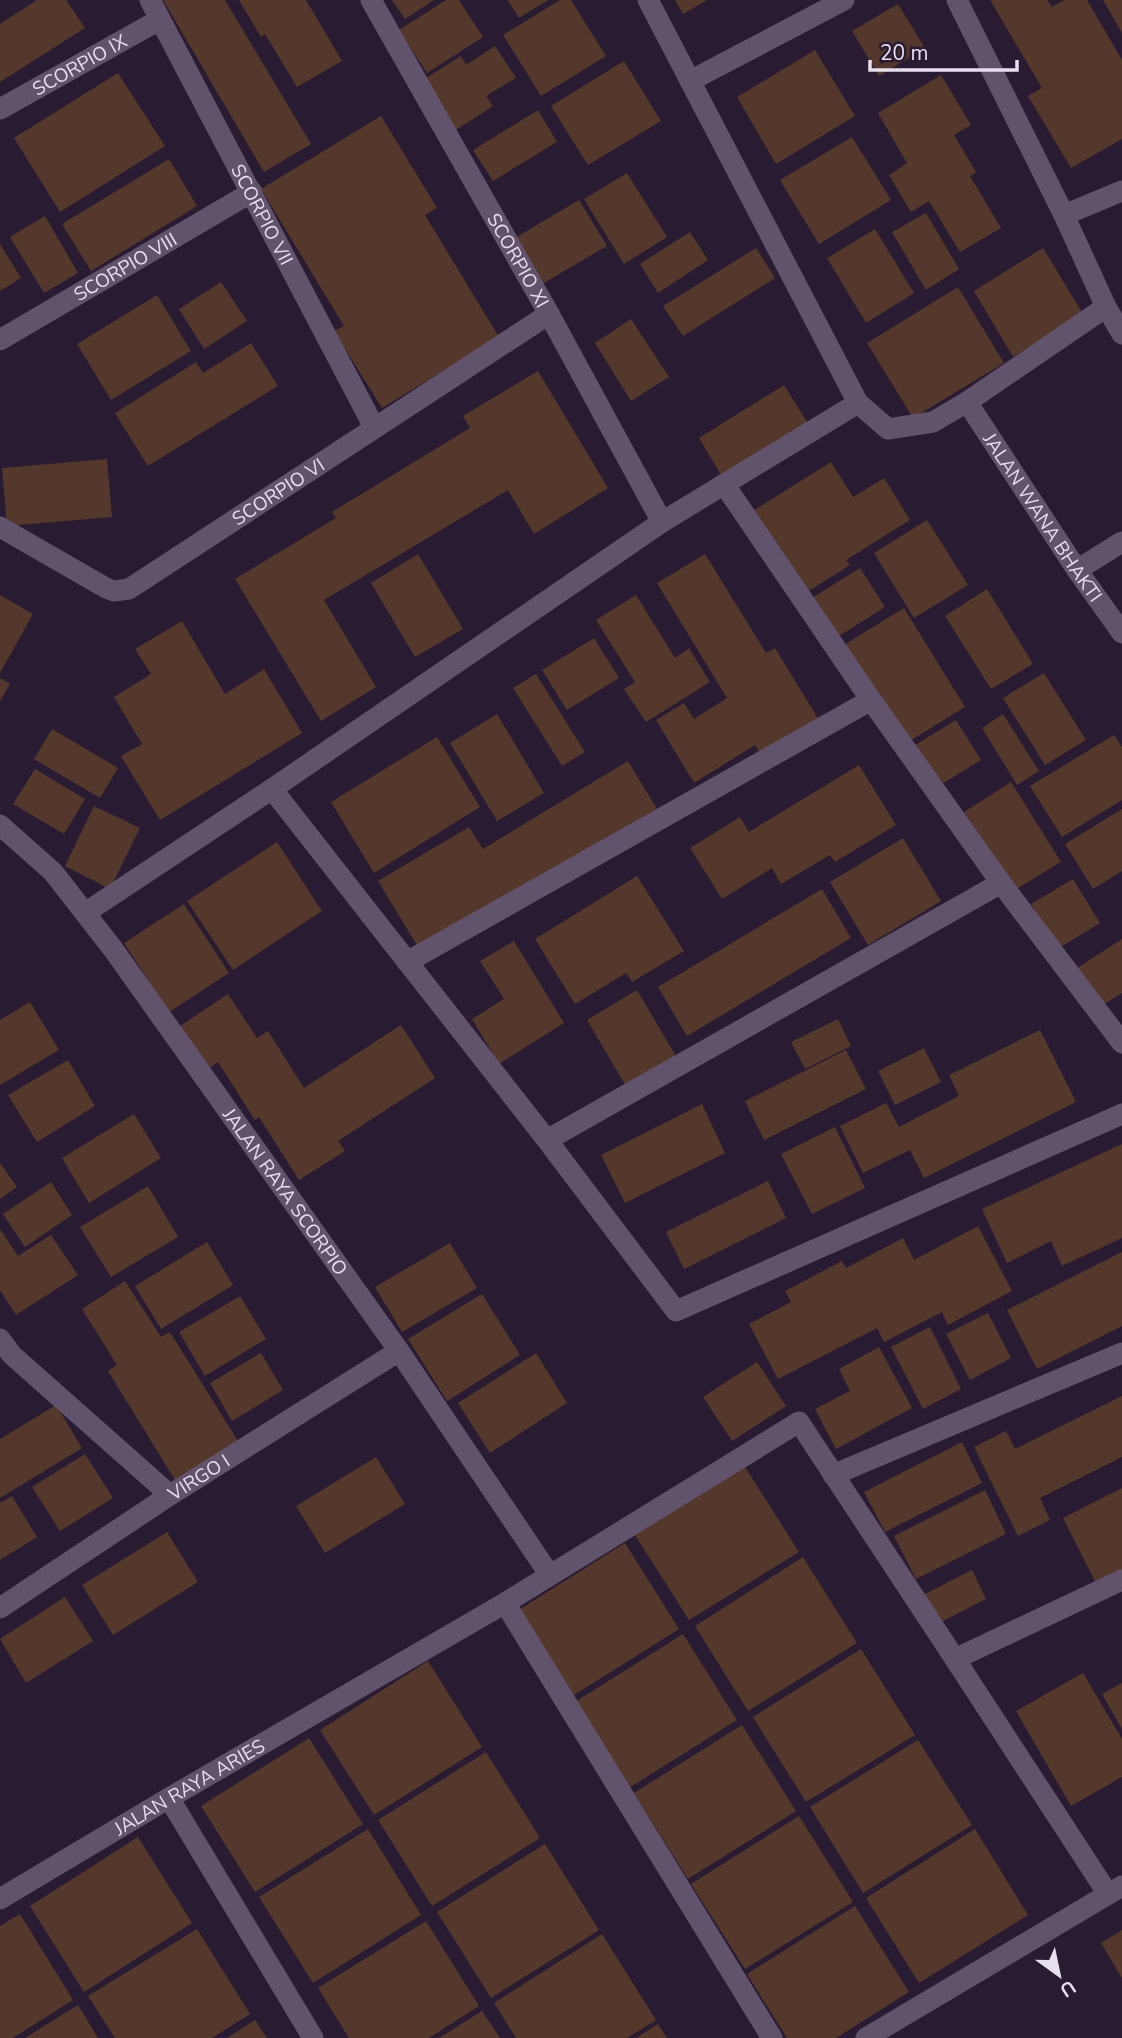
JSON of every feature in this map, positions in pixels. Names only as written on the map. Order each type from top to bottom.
[{"type":"street","name":"SCORPIO VII","points":[[150,0],[374,427]]},
{"type":"street","name":"SCORPIO XI","points":[[371,0],[549,314],[662,522]]},
{"type":"street","points":[[648,0],[858,402],[888,429],[933,422],[967,402],[1106,307]]},
{"type":"street","points":[[690,81],[844,0]]},
{"type":"street","points":[[957,0],[1064,215],[1106,307],[1122,334]]},
{"type":"street","name":"SCORPIO IX","points":[[0,109],[159,20]]},
{"type":"street","points":[[1064,215],[1122,191]]},
{"type":"street","name":"SCORPIO VIII","points":[[0,340],[252,192]]},
{"type":"street","name":"SCORPIO VI","points":[[0,527],[106,588],[122,591],[136,586],[549,314]]},
{"type":"street","points":[[85,913],[272,789],[662,522],[858,402]]},
{"type":"street","name":"JALAN WANA BHAKTI","points":[[967,402],[1077,570],[1122,633]]},
{"type":"street","points":[[724,484],[871,700],[1001,883],[1122,1043]]},
{"type":"street","points":[[1077,570],[1122,542]]},
{"type":"street","points":[[407,962],[871,700]]},
{"type":"street","points":[[272,789],[547,1140],[676,1311],[1122,1114]]},
{"type":"street","name":"JALAN RAYA SCORPIO","points":[[0,825],[53,872],[85,913],[399,1351],[549,1574]]},
{"type":"street","points":[[547,1140],[1001,883]]},
{"type":"street","name":"VIRGO I","points":[[0,1608],[170,1495],[399,1351]]},
{"type":"street","points":[[4,1352],[170,1495]]},
{"type":"street","points":[[866,2038],[1115,1890],[955,1659],[833,1475],[1122,1353]]},
{"type":"street","name":"JALAN RAYA ARIES","points":[[0,1899],[505,1603],[799,1422],[833,1475]]},
{"type":"street","points":[[955,1659],[1122,1580]]},
{"type":"street","points":[[505,1603],[772,2038]]},
{"type":"street","points":[[169,1798],[313,2038]]},
{"type":"building","points":[[37,0],[66,0],[85,28],[0,82],[0,24]]},
{"type":"building","points":[[163,0],[225,0],[311,144],[264,172]]},
{"type":"building","points":[[239,0],[306,0],[342,61],[297,87],[265,34],[261,37]]},
{"type":"building","points":[[392,0],[434,0],[405,19]]},
{"type":"building","points":[[446,0],[459,0],[483,37],[427,73],[399,30]]},
{"type":"building","points":[[508,0],[548,0],[519,18]]},
{"type":"building","points":[[560,0],[571,0],[606,56],[541,96],[503,35]]},
{"type":"building","points":[[675,0],[707,0],[683,14]]},
{"type":"building","points":[[990,0],[1047,0],[1052,7],[1064,0],[1087,0],[1122,60],[1122,139],[1071,168],[1028,96],[1042,88]]},
{"type":"building","points":[[1103,0],[1122,0],[1122,33]]},
{"type":"building","points":[[898,4],[925,48],[879,76],[852,31]]},
{"type":"building","points":[[495,46],[516,78],[486,96],[493,106],[453,132],[421,81],[461,56],[466,65]]},
{"type":"building","points":[[815,50],[855,116],[776,164],[737,97]]},
{"type":"building","points":[[624,61],[661,121],[588,165],[551,106]]},
{"type":"building","points":[[118,73],[165,146],[60,212],[14,138]]},
{"type":"building","points":[[941,75],[971,125],[954,135],[976,172],[970,176],[1001,228],[960,252],[929,201],[911,212],[889,175],[907,163],[878,113]]},
{"type":"building","points":[[538,110],[557,142],[493,181],[473,150]]},
{"type":"building","points":[[381,116],[437,208],[425,215],[499,337],[382,408],[334,331],[344,326],[261,189]]},
{"type":"building","points":[[852,137],[891,200],[819,244],[780,180]]},
{"type":"building","points":[[169,159],[197,206],[91,271],[62,224]]},
{"type":"building","points":[[627,173],[667,237],[624,264],[584,199]]},
{"type":"building","points":[[579,200],[607,246],[542,284],[515,238]]},
{"type":"building","points":[[926,213],[959,269],[926,290],[892,232]]},
{"type":"building","points":[[45,216],[78,273],[44,293],[10,237]]},
{"type":"building","points":[[875,229],[914,293],[866,323],[827,258]]},
{"type":"building","points":[[690,232],[708,260],[658,293],[640,264]]},
{"type":"building","points":[[0,244],[21,278],[0,291]]},
{"type":"building","points":[[756,248],[775,278],[683,336],[663,306]]},
{"type":"building","points":[[1043,248],[1083,314],[1013,357],[974,291]]},
{"type":"building","points":[[221,282],[247,321],[204,349],[179,309]]},
{"type":"building","points":[[958,287],[1004,363],[913,418],[867,343]]},
{"type":"building","points":[[157,295],[191,351],[111,400],[77,344]]},
{"type":"building","points":[[631,319],[669,377],[631,401],[595,343]]},
{"type":"building","points":[[251,343],[278,386],[148,466],[115,413],[196,362],[203,373]]},
{"type":"building","points":[[538,371],[608,488],[534,534],[508,490],[324,600],[376,687],[321,721],[235,579],[336,518],[332,512],[470,428],[463,416]]},
{"type":"building","points":[[784,385],[809,425],[723,478],[699,438]]},
{"type":"building","points":[[107,459],[112,517],[7,526],[2,468]]},
{"type":"building","points":[[831,462],[853,497],[884,478],[910,520],[846,560],[850,565],[804,594],[753,511]]},
{"type":"building","points":[[927,520],[968,585],[914,618],[874,553]]},
{"type":"building","points":[[418,554],[463,629],[415,657],[371,583]]},
{"type":"building","points":[[705,554],[766,653],[775,648],[819,720],[761,755],[755,745],[694,783],[656,720],[684,703],[694,719],[727,698],[657,583]]},
{"type":"building","points":[[860,568],[885,607],[836,638],[812,598]]},
{"type":"building","points":[[987,589],[1033,664],[991,689],[945,616]]},
{"type":"building","points":[[0,595],[33,614],[0,673]]},
{"type":"building","points":[[636,595],[675,658],[689,648],[710,682],[646,722],[624,689],[635,682],[596,620]]},
{"type":"building","points":[[904,608],[965,707],[905,744],[844,645]]},
{"type":"building","points":[[182,621],[225,694],[264,669],[302,733],[160,820],[121,756],[142,744],[114,697],[151,674],[135,649]]},
{"type":"building","points":[[594,638],[619,678],[567,710],[542,670]]},
{"type":"building","points":[[1044,673],[1086,740],[1045,765],[1003,698]]},
{"type":"building","points":[[536,674],[585,752],[562,766],[513,688]]},
{"type":"building","points":[[0,678],[10,684],[0,701]]},
{"type":"building","points":[[497,714],[544,793],[497,821],[450,743]]},
{"type":"building","points":[[1003,714],[1039,771],[1017,785],[982,728]]},
{"type":"building","points":[[956,720],[981,760],[937,787],[912,747]]},
{"type":"building","points":[[52,729],[118,768],[100,798],[34,759]]},
{"type":"building","points":[[1114,735],[1122,747],[1122,800],[1062,837],[1030,786]]},
{"type":"building","points":[[437,737],[480,807],[374,873],[331,802]]},
{"type":"building","points":[[628,761],[657,809],[421,952],[378,881],[469,827],[483,849]]},
{"type":"building","points":[[859,765],[896,825],[835,862],[830,855],[781,884],[772,868],[722,899],[690,848],[740,817],[749,832]]},
{"type":"building","points":[[35,769],[85,799],[64,834],[13,804]]},
{"type":"building","points":[[1011,782],[1061,862],[1013,891],[964,812]]},
{"type":"building","points":[[94,806],[140,828],[110,889],[65,866]]},
{"type":"building","points":[[1122,809],[1122,871],[1093,889],[1065,844]]},
{"type":"building","points":[[903,838],[941,901],[868,945],[830,882]]},
{"type":"building","points":[[277,842],[322,911],[233,970],[187,901]]},
{"type":"building","points":[[637,876],[684,951],[632,982],[626,973],[575,1004],[535,939]]},
{"type":"building","points":[[1073,879],[1100,923],[1059,948],[1031,904]]},
{"type":"building","points":[[822,889],[851,938],[687,1036],[658,987]]},
{"type":"building","points":[[184,904],[229,973],[169,1012],[124,943]]},
{"type":"building","points":[[1122,939],[1122,993],[1101,1006],[1077,968]]},
{"type":"building","points":[[514,941],[564,1023],[499,1064],[472,1019],[504,999],[480,961]]},
{"type":"building","points":[[637,990],[677,1058],[627,1088],[587,1020]]},
{"type":"building","points":[[228,994],[257,1038],[268,1031],[304,1088],[401,1025],[435,1078],[338,1141],[345,1151],[299,1180],[259,1117],[255,1120],[218,1062],[208,1069],[180,1026]]},
{"type":"building","points":[[30,1002],[59,1050],[0,1085],[0,1020]]},
{"type":"building","points":[[838,1019],[851,1046],[805,1069],[791,1042]]},
{"type":"building","points":[[1040,1030],[1076,1102],[924,1178],[910,1150],[863,1173],[840,1126],[886,1103],[899,1127],[959,1096],[949,1075]]},
{"type":"building","points":[[924,1048],[941,1082],[895,1105],[878,1071]]},
{"type":"building","points":[[846,1050],[866,1089],[764,1140],[745,1101]]},
{"type":"building","points":[[68,1060],[95,1106],[37,1142],[8,1095]]},
{"type":"building","points":[[702,1104],[725,1153],[625,1203],[601,1155]]},
{"type":"building","points":[[134,1114],[161,1158],[89,1203],[62,1158]]},
{"type":"building","points":[[835,1127],[865,1188],[812,1214],[781,1154]]},
{"type":"building","points":[[1122,1144],[1122,1238],[1062,1266],[1051,1241],[1007,1263],[982,1209]]},
{"type":"building","points":[[0,1163],[17,1187],[0,1199]]},
{"type":"building","points":[[768,1181],[786,1218],[684,1269],[666,1232]]},
{"type":"building","points":[[51,1182],[72,1215],[25,1247],[3,1214]]},
{"type":"building","points":[[148,1186],[178,1237],[111,1277],[80,1227]]},
{"type":"building","points":[[978,1226],[1012,1291],[948,1325],[942,1312],[884,1342],[877,1328],[778,1379],[749,1324],[791,1302],[785,1291],[842,1261],[846,1268],[903,1238],[914,1260]]},
{"type":"building","points":[[0,1229],[18,1256],[51,1235],[78,1275],[16,1315],[0,1290]]},
{"type":"building","points":[[207,1242],[233,1285],[161,1329],[135,1286]]},
{"type":"building","points":[[450,1243],[477,1288],[402,1332],[375,1287]]},
{"type":"building","points":[[1122,1252],[1122,1326],[1037,1369],[1007,1310]]},
{"type":"building","points":[[125,1281],[161,1337],[170,1332],[238,1441],[175,1480],[108,1371],[117,1365],[82,1309]]},
{"type":"building","points":[[482,1294],[520,1355],[447,1401],[408,1339]]},
{"type":"building","points":[[240,1296],[266,1339],[205,1376],[179,1332]]},
{"type":"building","points":[[988,1313],[1011,1358],[970,1380],[946,1334]]},
{"type":"building","points":[[930,1327],[961,1389],[923,1409],[891,1347]]},
{"type":"building","points":[[879,1347],[912,1408],[836,1449],[815,1409],[850,1391],[839,1369]]},
{"type":"building","points":[[261,1353],[283,1390],[232,1421],[210,1383]]},
{"type":"building","points":[[536,1353],[567,1403],[490,1453],[458,1403]]},
{"type":"building","points":[[757,1362],[786,1406],[732,1441],[703,1397]]},
{"type":"building","points":[[1122,1396],[1122,1457],[1040,1498],[1050,1520],[1018,1536],[974,1447],[1006,1431],[1015,1449]]},
{"type":"building","points":[[56,1405],[82,1448],[0,1498],[0,1439]]},
{"type":"building","points":[[962,1442],[982,1483],[885,1532],[864,1492]]},
{"type":"building","points":[[85,1454],[113,1498],[60,1531],[32,1487]]},
{"type":"building","points":[[376,1457],[405,1504],[325,1553],[296,1506]]},
{"type":"building","points":[[745,1467],[799,1552],[689,1620],[635,1535]]},
{"type":"building","points":[[1122,1488],[1122,1572],[1097,1585],[1063,1518]]},
{"type":"building","points":[[985,1490],[1006,1534],[916,1579],[894,1536]]},
{"type":"building","points":[[12,1496],[37,1537],[0,1560],[0,1503]]},
{"type":"building","points":[[167,1532],[198,1582],[113,1635],[82,1585]]},
{"type":"building","points":[[625,1543],[679,1629],[571,1697],[517,1611]]},
{"type":"building","points":[[803,1557],[857,1643],[748,1711],[695,1626]]},
{"type":"building","points":[[972,1570],[986,1599],[937,1624],[923,1595]]},
{"type":"building","points":[[65,1597],[93,1641],[26,1683],[0,1639]]},
{"type":"building","points":[[683,1634],[737,1720],[629,1788],[575,1702]]},
{"type":"building","points":[[861,1649],[915,1735],[806,1802],[753,1717]]},
{"type":"building","points":[[428,1661],[482,1747],[374,1815],[320,1730]]},
{"type":"building","points":[[1083,1673],[1122,1739],[1122,1777],[1071,1806],[1016,1711]]},
{"type":"building","points":[[1122,1683],[1122,1729],[1102,1694]]},
{"type":"building","points":[[742,1725],[796,1811],[688,1879],[634,1793]]},
{"type":"building","points":[[309,1738],[363,1824],[255,1892],[201,1806]]},
{"type":"building","points":[[918,1740],[972,1825],[863,1893],[810,1807]]},
{"type":"building","points":[[486,1752],[540,1838],[432,1906],[378,1820]]},
{"type":"building","points":[[799,1816],[853,1902],[745,1969],[691,1884]]},
{"type":"building","points":[[368,1829],[421,1915],[313,1983],[259,1897]]},
{"type":"building","points":[[975,1829],[1028,1915],[919,1983],[866,1898]]},
{"type":"building","points":[[138,1837],[192,1923],[84,1992],[30,1906]]},
{"type":"building","points":[[545,1844],[599,1930],[491,1998],[437,1912]]},
{"type":"building","points":[[855,1906],[909,1992],[836,2038],[787,2038],[747,1974]]},
{"type":"building","points":[[20,1914],[73,2000],[13,2038],[0,2038],[0,1926]]},
{"type":"building","points":[[426,1921],[479,2006],[429,2038],[349,2038],[318,1988]]},
{"type":"building","points":[[197,1929],[250,2014],[212,2038],[115,2038],[88,1996]]},
{"type":"building","points":[[1122,1930],[1122,1978],[1101,1943]]},
{"type":"building","points":[[602,1934],[656,2020],[627,2038],[516,2038],[494,2003]]},
{"type":"building","points":[[78,2005],[98,2038],[25,2038]]},
{"type":"building","points":[[482,2011],[500,2038],[439,2038]]},
{"type":"building","points":[[255,2020],[267,2038],[227,2038]]},
{"type":"building","points":[[658,2024],[667,2038],[636,2038]]}]
